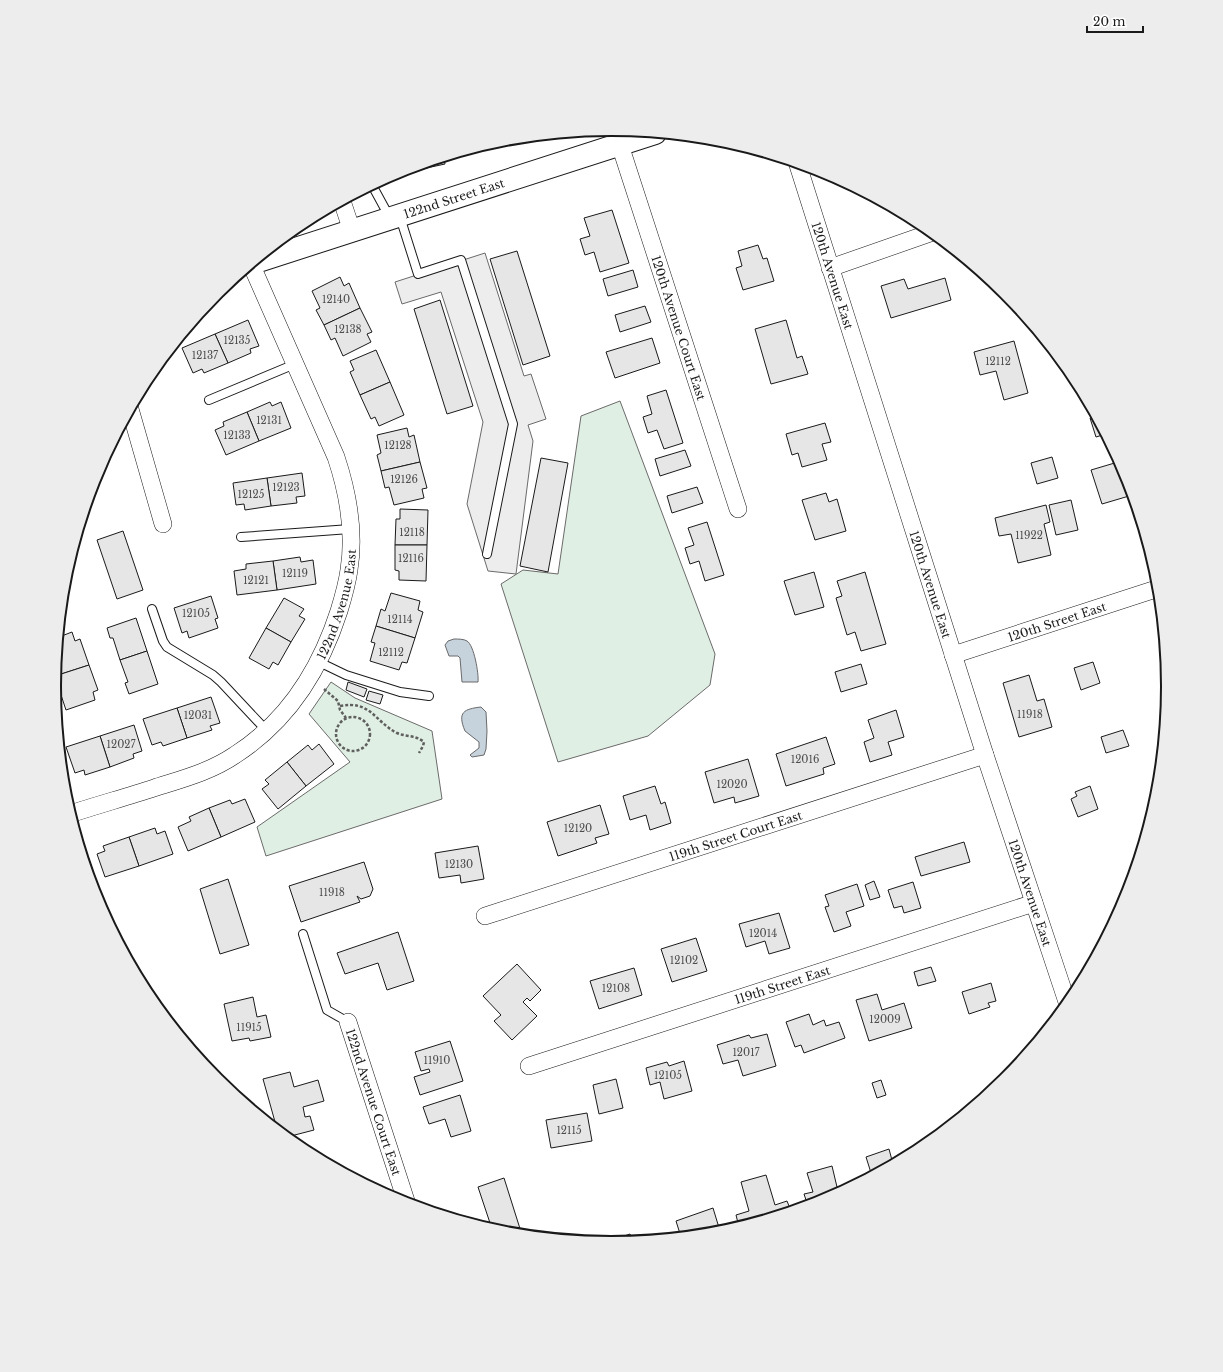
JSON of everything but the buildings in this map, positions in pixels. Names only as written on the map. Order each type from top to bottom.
[{"type":"street","name":"122nd Street East","points":[[262,261],[637,137]]},
{"type":"street","name":"120th Avenue Court East","points":[[637,137],[738,509]]},
{"type":"street","name":"120th Avenue East","points":[[798,169],[985,755],[1065,997]]},
{"type":"street","points":[[343,205],[352,231]]},
{"type":"street","points":[[830,268],[926,234]]},
{"type":"street","name":"122nd Avenue East","points":[[76,812],[200,774],[235,755],[266,730],[298,697],[319,662],[331,636],[343,598],[349,570],[351,542],[344,484],[338,464],[254,268]]},
{"type":"street","points":[[132,416],[163,524]]},
{"type":"street","name":"120th Street East","points":[[953,655],[1153,590]]},
{"type":"street","name":"119th Street Court East","points":[[485,916],[985,755]]},
{"type":"street","name":"119th Street East","points":[[529,1066],[1034,903]]},
{"type":"street","name":"122nd Avenue Court East","points":[[348,1022],[404,1196]]},
{"type":"lane","points":[[375,189],[395,217],[418,274],[461,260],[513,424],[486,554]]},
{"type":"lane","points":[[209,400],[295,364]]},
{"type":"lane","points":[[241,537],[350,529]]},
{"type":"lane","points":[[152,609],[167,647],[213,675],[266,730]]},
{"type":"lane","points":[[319,662],[346,675],[400,692],[429,696]]},
{"type":"lane","points":[[303,934],[327,1010],[348,1022]]},
{"type":"path","points":[[324,689],[338,701],[340,710],[346,718]]},
{"type":"path","points":[[340,706],[347,704],[358,705],[368,710],[399,734],[420,738],[424,742],[419,753]]},
{"type":"path","points":[[355,716],[361,718],[369,726],[370,738],[364,747],[354,752],[343,748],[336,739],[336,728],[339,723],[346,718],[355,716]]},
{"type":"green space","points":[[620,401],[715,654],[710,685],[648,736],[558,762],[501,584],[523,570],[558,574],[581,416]]},
{"type":"green space","points":[[331,682],[355,698],[432,731],[442,799],[266,856],[257,827],[350,762],[309,714]]},
{"type":"shaded area","points":[[485,253],[524,376],[531,374],[546,419],[528,425],[533,441],[516,574],[488,571],[467,504],[483,422],[441,292],[402,304],[395,282]]},
{"type":"shaded area","points":[[461,639],[470,644],[476,660],[478,682],[462,682],[460,658],[458,656],[449,656],[445,645],[448,641]]},
{"type":"shaded area","points":[[481,707],[486,712],[486,749],[484,755],[472,757],[470,755],[479,748],[479,742],[465,731],[462,716],[466,710]]}]
